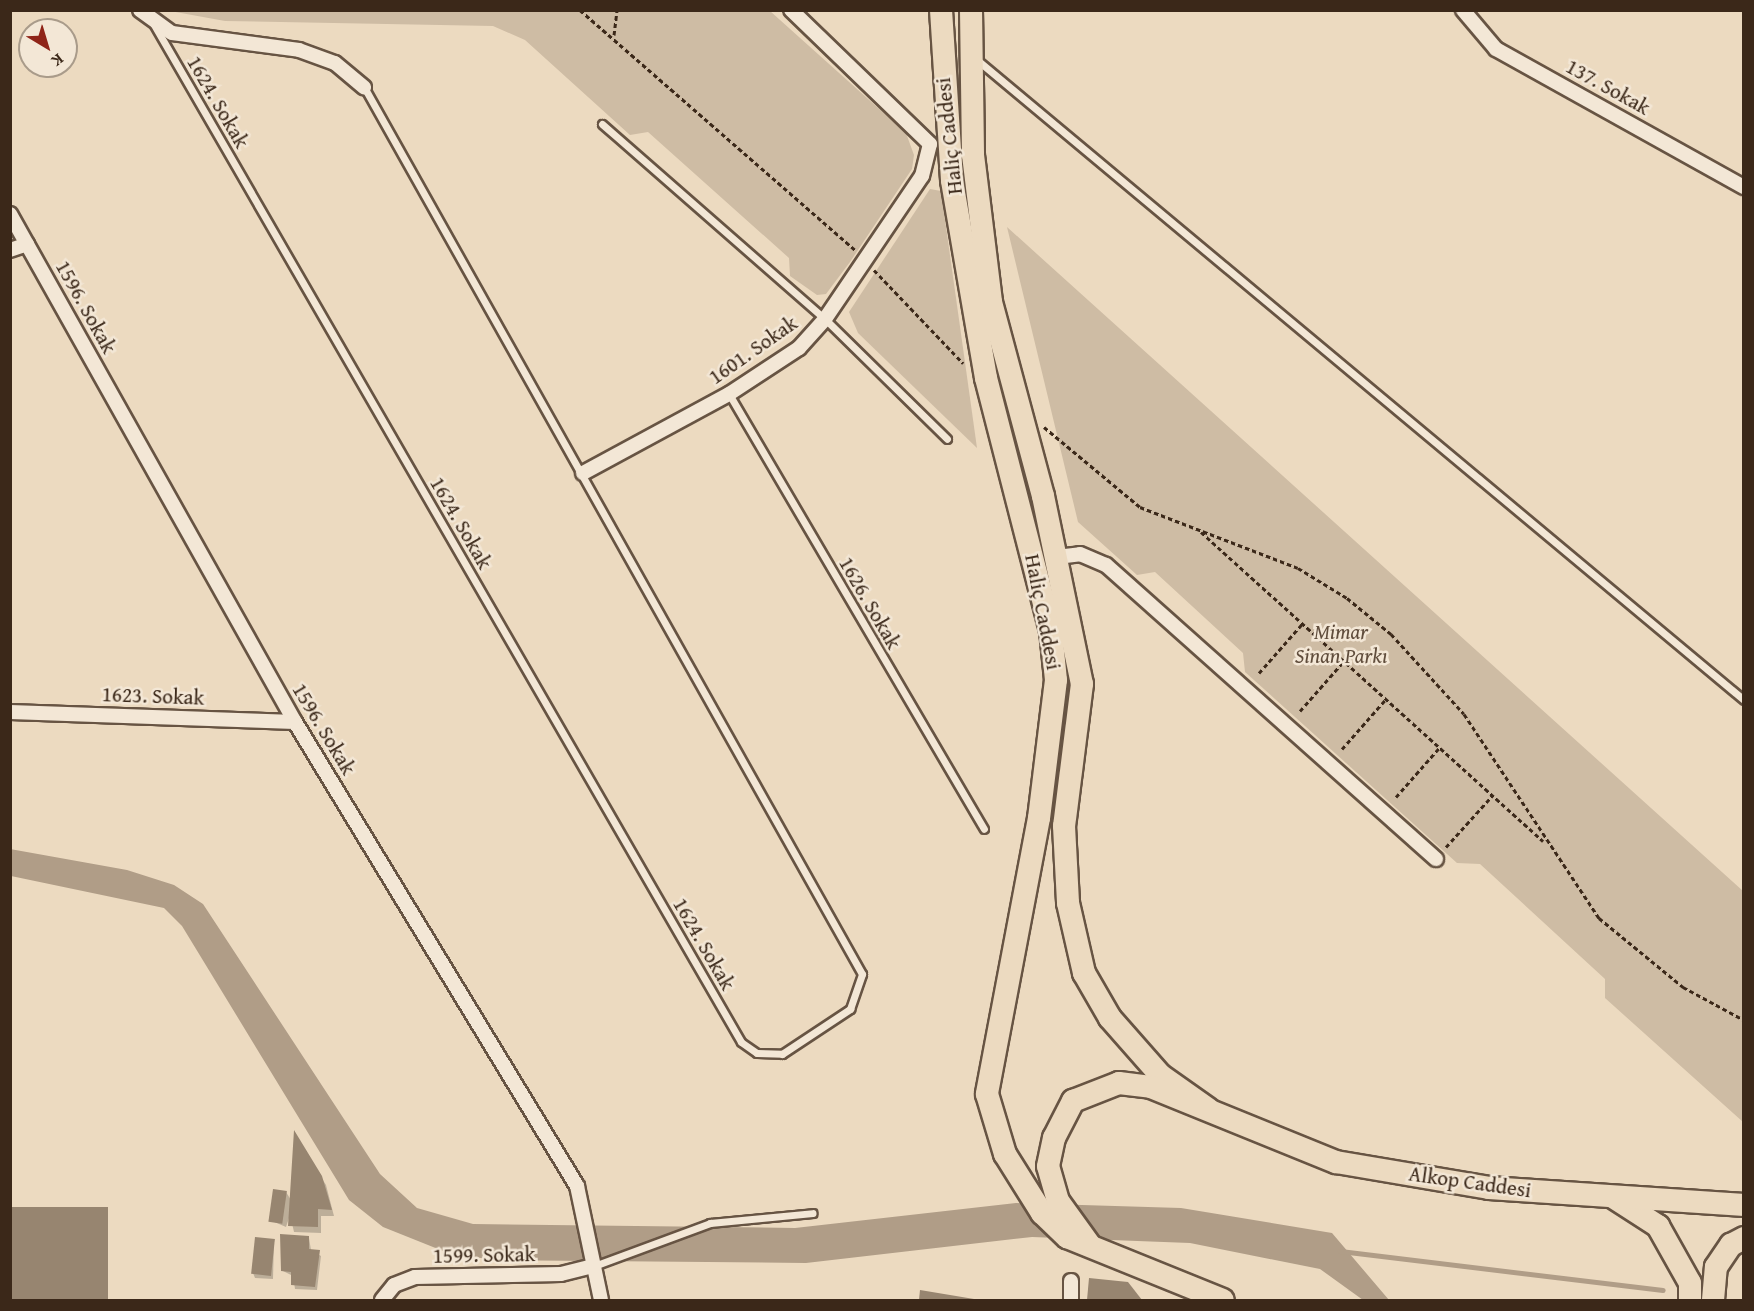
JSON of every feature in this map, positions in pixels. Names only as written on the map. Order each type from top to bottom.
[{"type":"main road","name":"Haliç Caddesi","points":[[941,10],[939,140],[984,367],[1051,632],[1056,680],[1039,818],[987,1094],[1005,1154],[1028,1193],[1067,1237],[1092,1247]]},
{"type":"main road","name":"Haliç Caddesi","points":[[970,10],[972,128],[991,302],[1057,557],[1082,684],[1064,826],[1068,903],[1084,973],[1110,1018],[1160,1075],[1208,1109]]},
{"type":"main road","points":[[939,140],[972,128]]},
{"type":"main road","points":[[1208,1109],[1151,1087],[1119,1083],[1074,1101],[1062,1115],[1048,1166],[1058,1201],[1092,1247],[1223,1300]]},
{"type":"main road","name":"Alkop Caddesi","points":[[1208,1109],[1336,1162],[1489,1188],[1743,1205]]},
{"type":"main road","points":[[1612,1196],[1658,1226],[1690,1283],[1690,1300]]},
{"type":"main road","points":[[1713,1300],[1716,1267],[1731,1245],[1743,1238]]},
{"type":"street","points":[[140,10],[152,21],[194,37],[299,50],[335,63],[364,87]]},
{"type":"street","points":[[791,10],[939,140]]},
{"type":"street","name":"137. Sokak","points":[[1463,10],[1496,49],[1743,187]]},
{"type":"street","name":"1601. Sokak","points":[[583,474],[729,394],[799,348],[825,319],[922,176],[939,140]]},
{"type":"street","name":"1596. Sokak","points":[[10,214],[294,722],[577,1186],[601,1300]]},
{"type":"street","points":[[10,250],[27,244]]},
{"type":"street","points":[[1057,557],[1080,554],[1106,565],[1436,859]]},
{"type":"street","name":"1623. Sokak","points":[[10,712],[294,722]]},
{"type":"street","name":"1599. Sokak","points":[[382,1300],[394,1285],[415,1277],[561,1274],[594,1266]]},
{"type":"street","points":[[1071,1281],[1071,1300]]},
{"type":"lane","name":"1624. Sokak","points":[[152,21],[741,1042],[766,1056],[789,1051],[850,1009],[862,974],[583,474]]},
{"type":"lane","points":[[971,55],[1743,699]]},
{"type":"lane","points":[[364,87],[583,474]]},
{"type":"lane","points":[[602,124],[825,319],[947,439]]},
{"type":"lane","name":"1626. Sokak","points":[[729,394],[984,829]]},
{"type":"lane","points":[[594,1266],[710,1223],[813,1213]]},
{"type":"path","points":[[580,10],[614,36],[864,260],[966,366],[984,367]]},
{"type":"path","points":[[614,36],[618,10]]},
{"type":"path","points":[[1018,402],[1077,458],[1140,507],[1299,568],[1347,597],[1390,634],[1464,714],[1547,844],[1599,918],[1635,953],[1743,1020]]},
{"type":"path","points":[[1200,531],[1547,844]]},
{"type":"path","points":[[1259,673],[1302,624]]},
{"type":"path","points":[[1300,711],[1344,661]]},
{"type":"path","points":[[1342,749],[1386,699]]},
{"type":"path","points":[[1396,797],[1440,747]]},
{"type":"path","points":[[1436,859],[1493,795]]},
{"type":"green space","points":[[170,11],[770,11],[906,133],[914,155],[912,169],[826,294],[817,295],[790,276],[789,258],[648,132],[630,135],[525,40],[493,26],[225,21]]},
{"type":"green space","points":[[930,189],[941,191],[977,448],[858,333],[849,312]]},
{"type":"green space","name":"Mimar Sinan Parkı","points":[[1007,227],[1743,891],[1743,1122],[1605,998],[1605,979],[1480,864],[1457,863],[1245,672],[1243,653],[1155,572],[1137,575],[1078,522]]},
{"type":"shaded area","points":[[10,849],[127,870],[174,885],[203,904],[380,1174],[417,1208],[473,1224],[795,1228],[1016,1203],[1181,1208],[1332,1233],[1389,1300],[1363,1300],[1320,1269],[1190,1243],[1032,1237],[806,1263],[494,1260],[448,1253],[383,1227],[349,1200],[182,926],[164,908],[11,876]]},
{"type":"building","points":[[294,1130],[322,1176],[332,1210],[318,1209],[318,1227],[288,1226]]},
{"type":"building","points":[[273,1189],[287,1191],[282,1224],[268,1222]]},
{"type":"building","points":[[10,1207],[108,1207],[108,1300],[10,1300]]},
{"type":"building","points":[[280,1234],[309,1236],[309,1249],[320,1250],[315,1287],[291,1285],[291,1272],[281,1271]]},
{"type":"building","points":[[255,1237],[275,1239],[271,1276],[251,1274]]},
{"type":"building","points":[[1089,1278],[1128,1282],[1142,1300],[1087,1300]]},
{"type":"building","points":[[920,1290],[974,1299],[974,1300],[919,1300]]},
{"type":"waterway","points":[[1340,1251],[1663,1290]]}]
